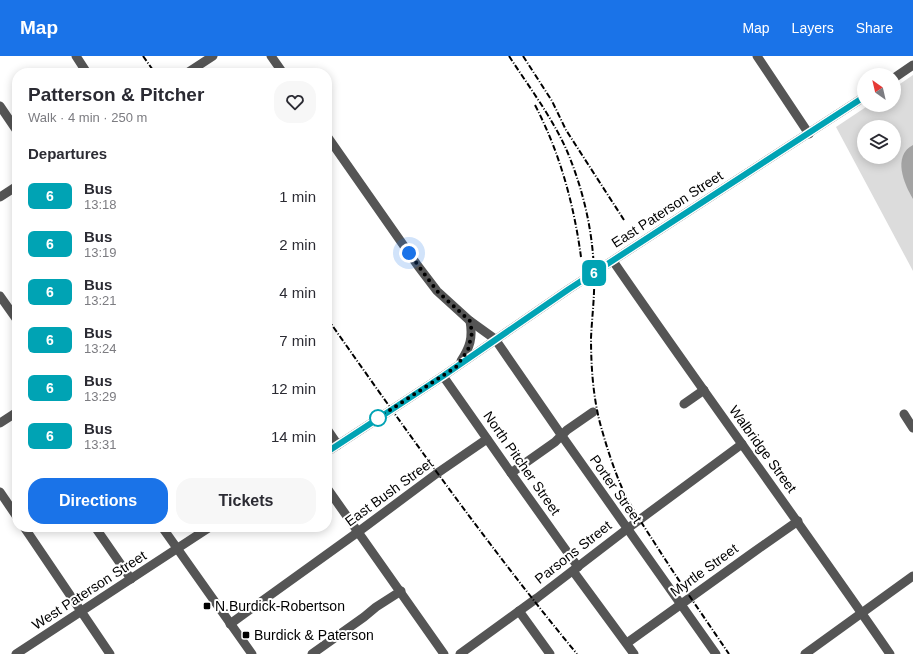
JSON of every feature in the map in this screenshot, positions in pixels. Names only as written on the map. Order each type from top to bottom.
[{"type":"street","points":[[76,56],[84,68]]},
{"type":"street","points":[[195,68],[213,56]]},
{"type":"street","points":[[271,56],[279,68]]},
{"type":"street","points":[[757,56],[809,134]]},
{"type":"street","points":[[901,73],[913,65]]},
{"type":"street","name":"East Paterson Street","points":[[332,449],[613,261],[857,102]]},
{"type":"street","points":[[0,106],[12,124]]},
{"type":"street","points":[[332,143],[430,283],[470,321],[496,339]]},
{"type":"street","points":[[0,197],[12,189]]},
{"type":"street","name":"Walbridge Street","points":[[613,261],[890,654]]},
{"type":"street","points":[[0,296],[12,313]]},
{"type":"street","points":[[456,367],[468,350],[472,333],[470,321]]},
{"type":"street","name":"Porter Street","points":[[496,339],[562,436],[716,654]]},
{"type":"street","name":"North Pitcher Street","points":[[443,376],[634,654]]},
{"type":"street","points":[[684,404],[704,390]]},
{"type":"street","points":[[511,473],[593,412]]},
{"type":"street","points":[[904,414],[913,428]]},
{"type":"street","points":[[0,423],[12,416]]},
{"type":"street","points":[[332,436],[338,445]]},
{"type":"street","name":"East Bush Street","points":[[230,624],[436,474],[487,439]]},
{"type":"street","name":"Parsons Street","points":[[460,654],[742,444]]},
{"type":"street","points":[[0,492],[12,510]]},
{"type":"street","points":[[332,495],[444,654]]},
{"type":"street","name":"Myrtle Street","points":[[627,643],[798,522]]},
{"type":"street","points":[[27,532],[110,654]]},
{"type":"street","points":[[98,532],[131,579]]},
{"type":"street","points":[[165,532],[252,654]]},
{"type":"street","points":[[176,548],[202,532]]},
{"type":"street","name":"West Paterson Street","points":[[16,654],[176,548]]},
{"type":"street","points":[[805,654],[913,576]]},
{"type":"street","points":[[312,654],[376,607],[401,591]]},
{"type":"street","points":[[519,611],[550,654]]},
{"type":"shaded area","points":[[913,75],[913,271],[836,127],[858,112],[901,112],[901,83]]},
{"type":"shaded area","points":[[913,145],[913,199],[906,186],[901,163],[907,150]]},
{"type":"railway","points":[[143,56],[151,68]]},
{"type":"railway","points":[[509,56],[561,138],[573,165],[586,210],[592,242],[594,273],[591,338],[592,370],[598,413],[607,448],[622,488],[633,509],[729,654]]},
{"type":"railway","points":[[523,56],[552,101],[566,130],[624,220]]},
{"type":"railway","points":[[535,105],[559,160],[570,199],[581,257]]},
{"type":"railway","points":[[332,325],[480,530],[577,654]]},
{"type":"bus line","name":"6","points":[[332,449],[443,376],[569,289],[857,102]]},
{"type":"place","name":"N.Burdick-Robertson","points":[[207,606]]},
{"type":"place","name":"Burdick & Paterson","points":[[246,635]]},
{"type":"route","points":[[378,418],[456,367],[468,350],[472,333],[470,321],[437,291],[409,253]]}]
